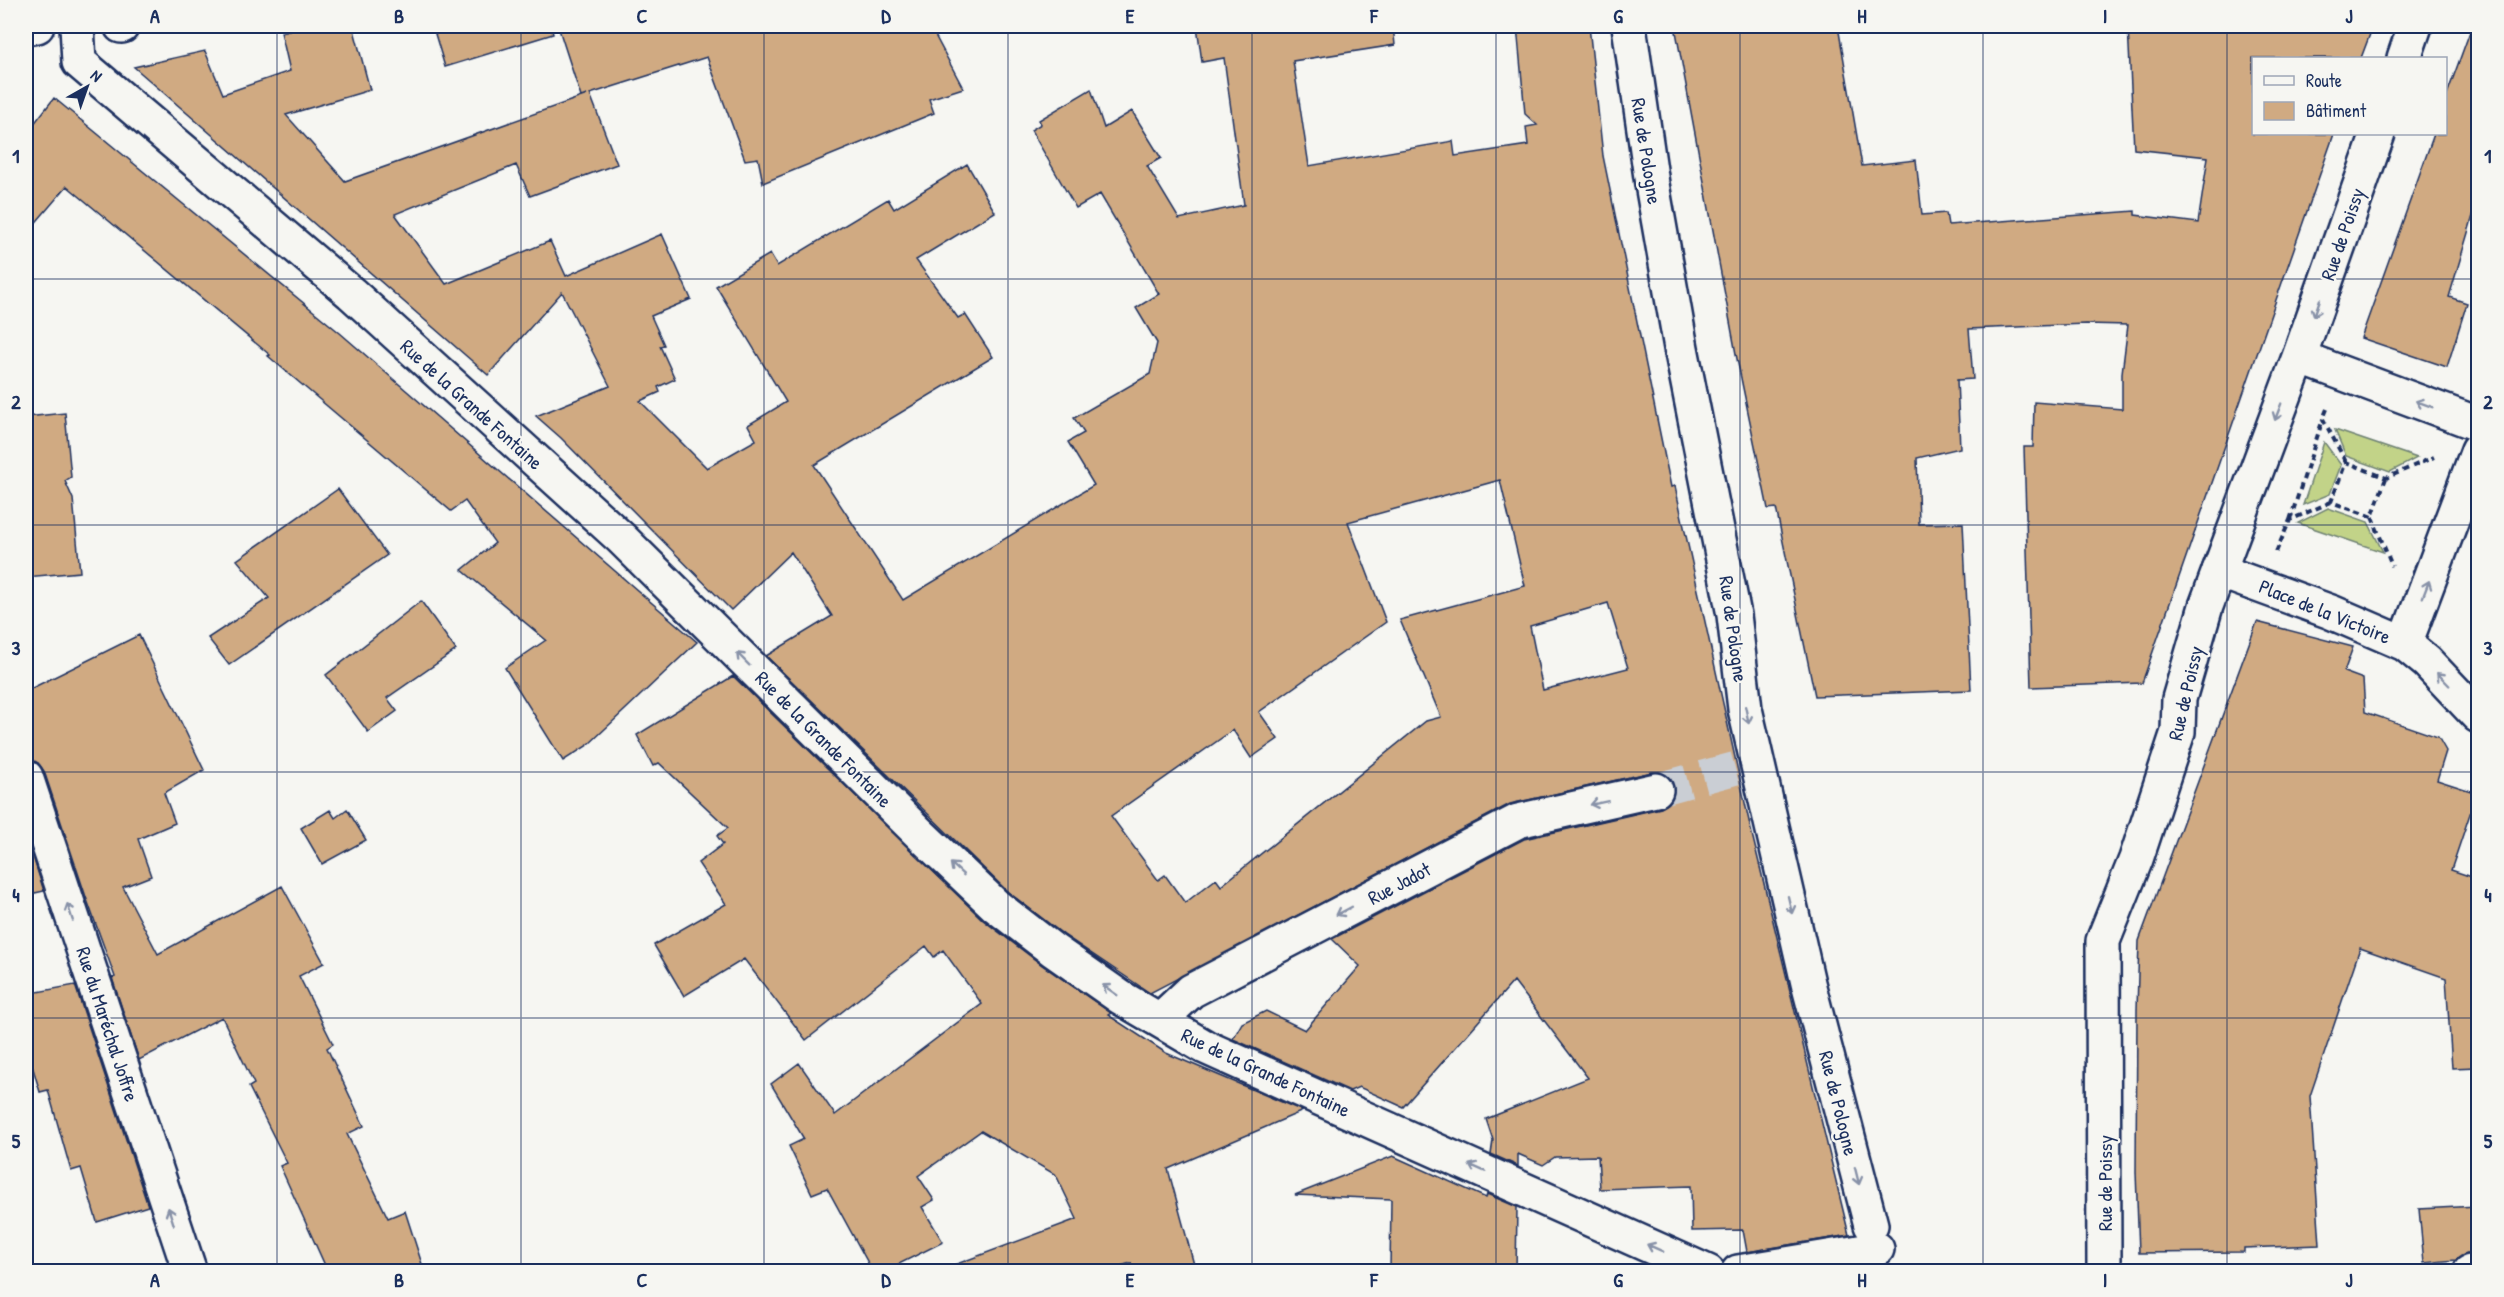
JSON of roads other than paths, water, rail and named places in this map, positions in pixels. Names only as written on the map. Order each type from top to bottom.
[{"type":"street","points":[[26,28],[37,26]]},
{"type":"street","name":"Rue de la Grande Fontaine","points":[[77,26],[79,62],[351,293],[658,574],[816,733],[996,906],[1120,997],[1205,1047],[1708,1272]]},
{"type":"street","name":"Rue de Pologne","points":[[1629,26],[1652,184],[1681,348],[1734,615],[1745,709],[1808,983],[1874,1237],[1738,1272]]},
{"type":"street","points":[[2404,57],[2415,26]]},
{"type":"street","name":"Rue de Poissy","points":[[2104,1272],[2103,941],[2136,859],[2178,732],[2179,699],[2206,606],[2299,357],[2378,135]]},
{"type":"street","points":[[2299,357],[2472,422]]},
{"type":"street","name":"Place de la Victoire","points":[[2219,571],[2262,585],[2405,644],[2478,450]]},
{"type":"street","points":[[2405,644],[2427,662],[2478,716]]},
{"type":"street","name":"Rue du Maréchal Joffre","points":[[26,777],[190,1272]]},
{"type":"street","name":"Rue Jadot","points":[[1160,1020],[1191,991],[1518,821],[1656,790]]},
{"type":"street","points":[[2470,1272],[2478,1271]]},
{"type":"tunnel","points":[[1656,790],[1758,762]]}]
